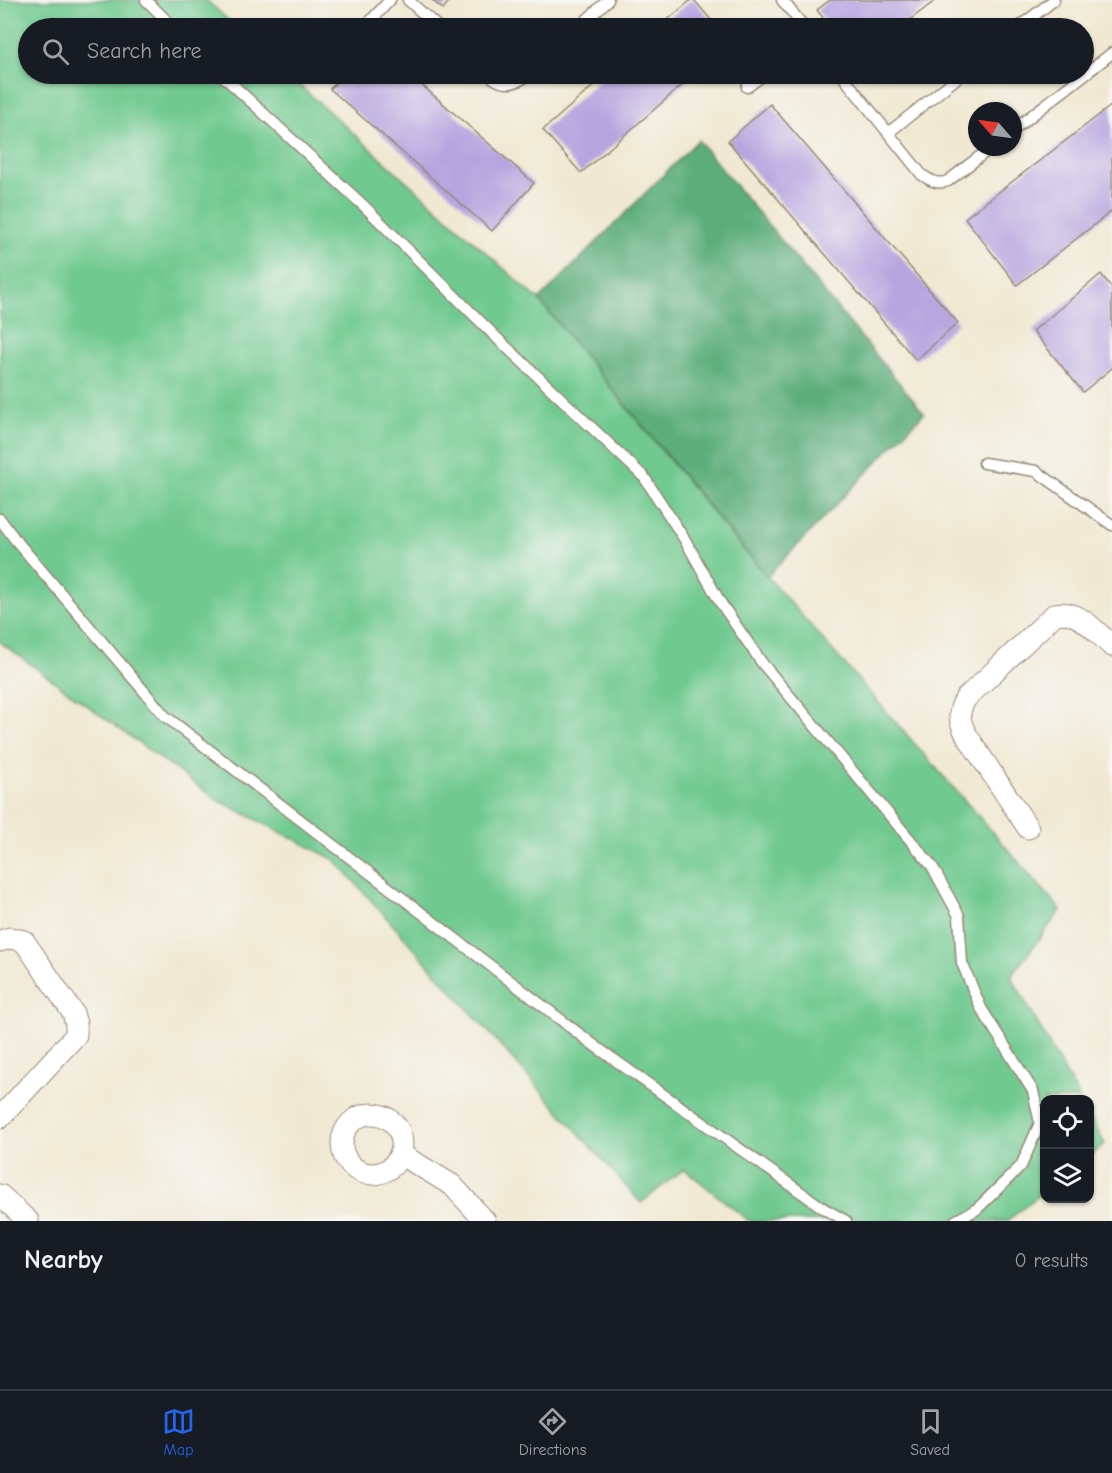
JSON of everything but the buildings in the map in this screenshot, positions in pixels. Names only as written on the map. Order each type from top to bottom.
[{"type":"street","points":[[1028,828],[966,734],[959,719],[960,707],[966,698],[1054,614],[1064,612],[1074,614],[1083,619],[1112,646]]},
{"type":"street","points":[[0,941],[10,938],[24,941],[73,1013],[76,1035],[0,1118]]},
{"type":"street","points":[[400,1154],[452,1185],[484,1221]]},
{"type":"street","points":[[0,1195],[28,1221]]},
{"type":"lane","points":[[146,0],[164,18]]},
{"type":"lane","points":[[373,18],[390,0]]},
{"type":"lane","points":[[408,0],[428,18]]},
{"type":"lane","points":[[589,18],[608,0]]},
{"type":"lane","points":[[782,0],[797,18]]},
{"type":"lane","points":[[1031,18],[1054,0]]},
{"type":"lane","points":[[1094,67],[1112,53]]},
{"type":"lane","points":[[232,84],[364,206],[499,340],[644,477],[685,540],[720,603],[762,663],[932,866],[959,916],[962,963],[981,1008],[1033,1090],[1040,1124],[1021,1166],[977,1209],[955,1221]]},
{"type":"lane","points":[[747,87],[751,84]]},
{"type":"lane","points":[[849,84],[922,175],[933,182],[940,184],[948,181],[980,156]]},
{"type":"lane","points":[[888,133],[949,84]]},
{"type":"lane","points":[[1022,123],[1072,84]]},
{"type":"lane","points":[[984,463],[1036,471],[1112,525]]},
{"type":"lane","points":[[0,519],[165,716],[595,1046],[823,1208],[846,1221]]},
{"type":"green space","points":[[0,0],[206,0],[226,18],[18,18],[18,84],[298,84],[539,300],[730,534],[1061,910],[1011,976],[1078,1095],[1040,1095],[1040,1194],[1007,1221],[749,1221],[684,1169],[641,1203],[335,860],[216,799],[0,642]]},
{"type":"green space","points":[[698,140],[924,413],[767,577],[539,300]]},
{"type":"green space","points":[[1094,1124],[1105,1144],[1094,1153]]}]
